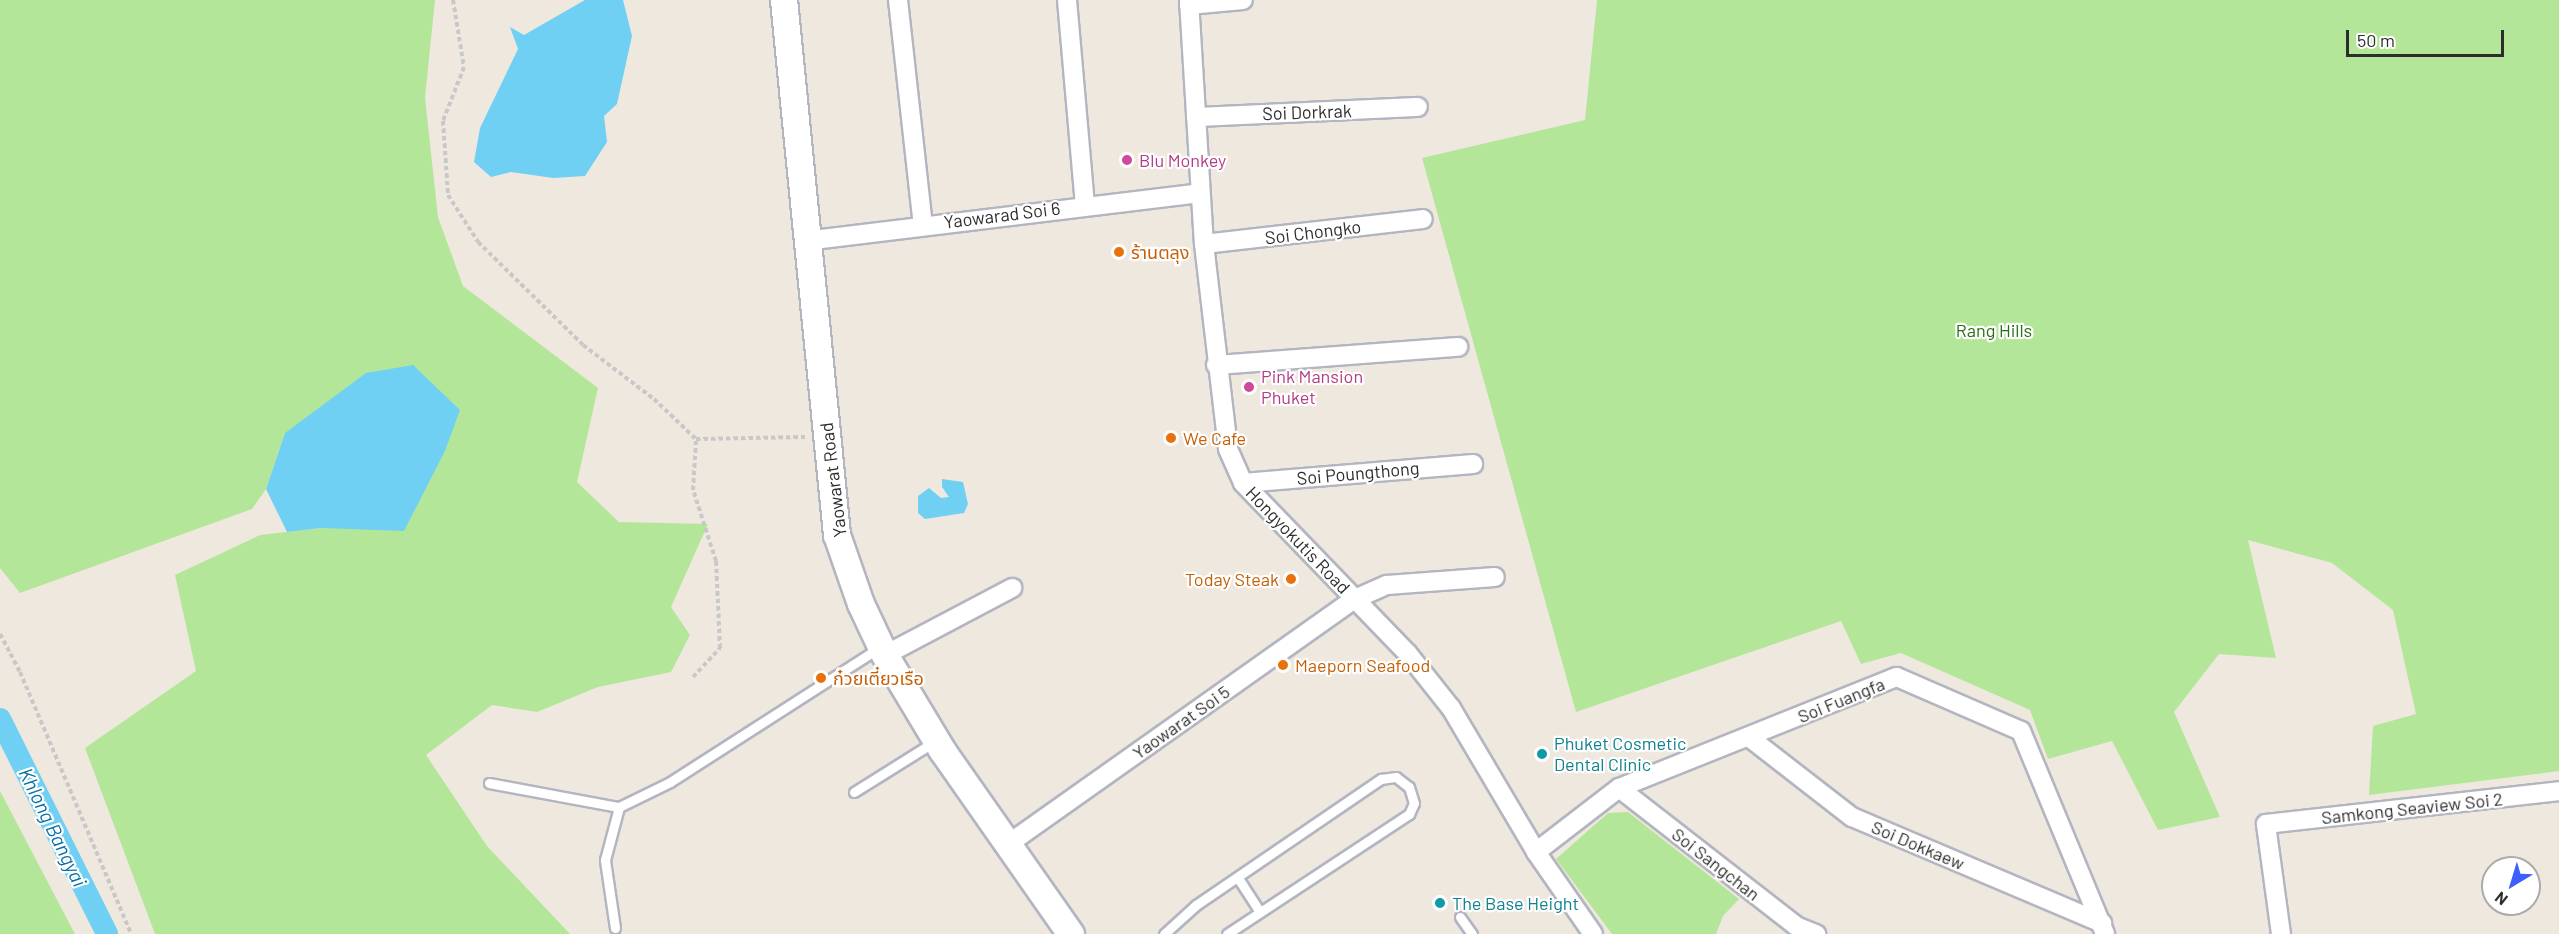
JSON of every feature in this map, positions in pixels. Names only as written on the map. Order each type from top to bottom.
[{"type":"main road","name":"Yaowarat Road","points":[[784,0],[805,241],[837,534],[861,604],[883,651],[936,740],[1070,934]]},
{"type":"street","points":[[898,0],[923,225]]},
{"type":"street","points":[[1066,0],[1085,204]]},
{"type":"street","points":[[1189,2],[1243,0]]},
{"type":"street","name":"Hongyokutis Road","points":[[1189,2],[1204,244],[1216,365],[1228,449],[1243,483],[1408,654],[1451,708],[1536,852],[1593,934]]},
{"type":"street","name":"Soi Dorkrak","points":[[1196,117],[1418,107]]},
{"type":"street","name":"Yaowarad Soi 6","points":[[805,241],[1085,204],[1200,193]]},
{"type":"street","name":"Soi Chongko","points":[[1204,244],[1423,219]]},
{"type":"street","points":[[1216,365],[1458,347]]},
{"type":"street","name":"Soi Poungthong","points":[[1243,483],[1473,464]]},
{"type":"street","name":"Yaowarat Soi 5","points":[[1007,845],[1355,599],[1387,585],[1495,577]]},
{"type":"street","points":[[883,651],[1012,588]]},
{"type":"street","name":"Soi Fuangfa","points":[[1536,852],[1619,788],[1897,678],[2021,731],[2103,929]]},
{"type":"street","name":"Soi Dokkaew","points":[[1750,738],[1852,817],[2103,929]]},
{"type":"street","name":"Soi Sangchan","points":[[1619,788],[1796,926],[1816,934]]},
{"type":"street","name":"Samkong Seaview Soi 2","points":[[2281,934],[2266,824],[2559,791]]},
{"type":"lane","points":[[489,783],[619,807],[670,782],[883,651]]},
{"type":"lane","points":[[854,792],[936,740]]},
{"type":"lane","points":[[1164,934],[1196,905],[1381,779],[1396,777],[1409,787],[1414,803],[1409,814],[1227,934]]},
{"type":"lane","points":[[615,928],[605,861],[619,807]]},
{"type":"lane","points":[[1238,878],[1260,912]]},
{"type":"lane","points":[[1460,917],[1472,934]]},
{"type":"path","points":[[453,0],[464,67],[443,121],[448,195],[478,242],[583,345],[654,399],[696,439],[827,434]]},
{"type":"path","points":[[693,677],[720,648],[716,561],[693,490],[696,439]]},
{"type":"path","points":[[0,634],[20,672],[131,934]]},
{"type":"green space","points":[[0,0],[435,0],[425,98],[438,217],[463,286],[598,388],[577,482],[619,522],[708,524],[671,607],[690,635],[671,672],[598,687],[537,712],[492,705],[426,755],[487,846],[570,934],[155,934],[85,748],[196,671],[175,575],[260,535],[321,528],[285,433],[266,489],[252,509],[20,593],[0,568]]},
{"type":"green space","name":"Rang Hills","points":[[1597,0],[2559,0],[2559,771],[2369,795],[2373,726],[2416,714],[2393,610],[2332,563],[2248,540],[2276,658],[2219,654],[2174,712],[2220,817],[2158,830],[2112,741],[2048,759],[2030,710],[1901,653],[1861,664],[1841,621],[1576,712],[1422,158],[1585,120]]},
{"type":"green space","points":[[0,791],[75,934],[0,934]]},
{"type":"green space","points":[[1628,812],[1739,899],[1723,916],[1716,934],[1612,934],[1556,859],[1608,813]]},
{"type":"water","points":[[585,0],[623,0],[632,36],[617,104],[604,116],[607,142],[585,176],[553,178],[511,172],[491,177],[474,162],[480,128],[518,49],[510,27],[524,35]]},
{"type":"water","points":[[413,365],[460,410],[445,451],[404,531],[321,528],[287,532],[266,489],[285,433],[366,373]]},
{"type":"water","points":[[942,479],[963,482],[968,504],[964,513],[925,519],[918,513],[918,496],[929,488],[941,498],[949,497],[942,487]]},
{"type":"waterway","name":"Khlong Bangyai","points":[[0,719],[107,934]]},
{"type":"place","name":"Blu Monkey","points":[[1127,160]]},
{"type":"place","name":"ร้านตลุง","points":[[1119,252]]},
{"type":"place","name":"Pink Mansion Phuket","points":[[1249,387]]},
{"type":"place","name":"We Cafe","points":[[1171,438]]},
{"type":"place","name":"Today Steak","points":[[1291,579]]},
{"type":"place","name":"Maeporn Seafood","points":[[1283,665]]},
{"type":"place","name":"ก๋วยเตี๋ยวเรือ","points":[[821,678]]},
{"type":"place","name":"Phuket Cosmetic Dental Clinic","points":[[1542,754]]},
{"type":"place","name":"The Base Height","points":[[1440,903]]}]
